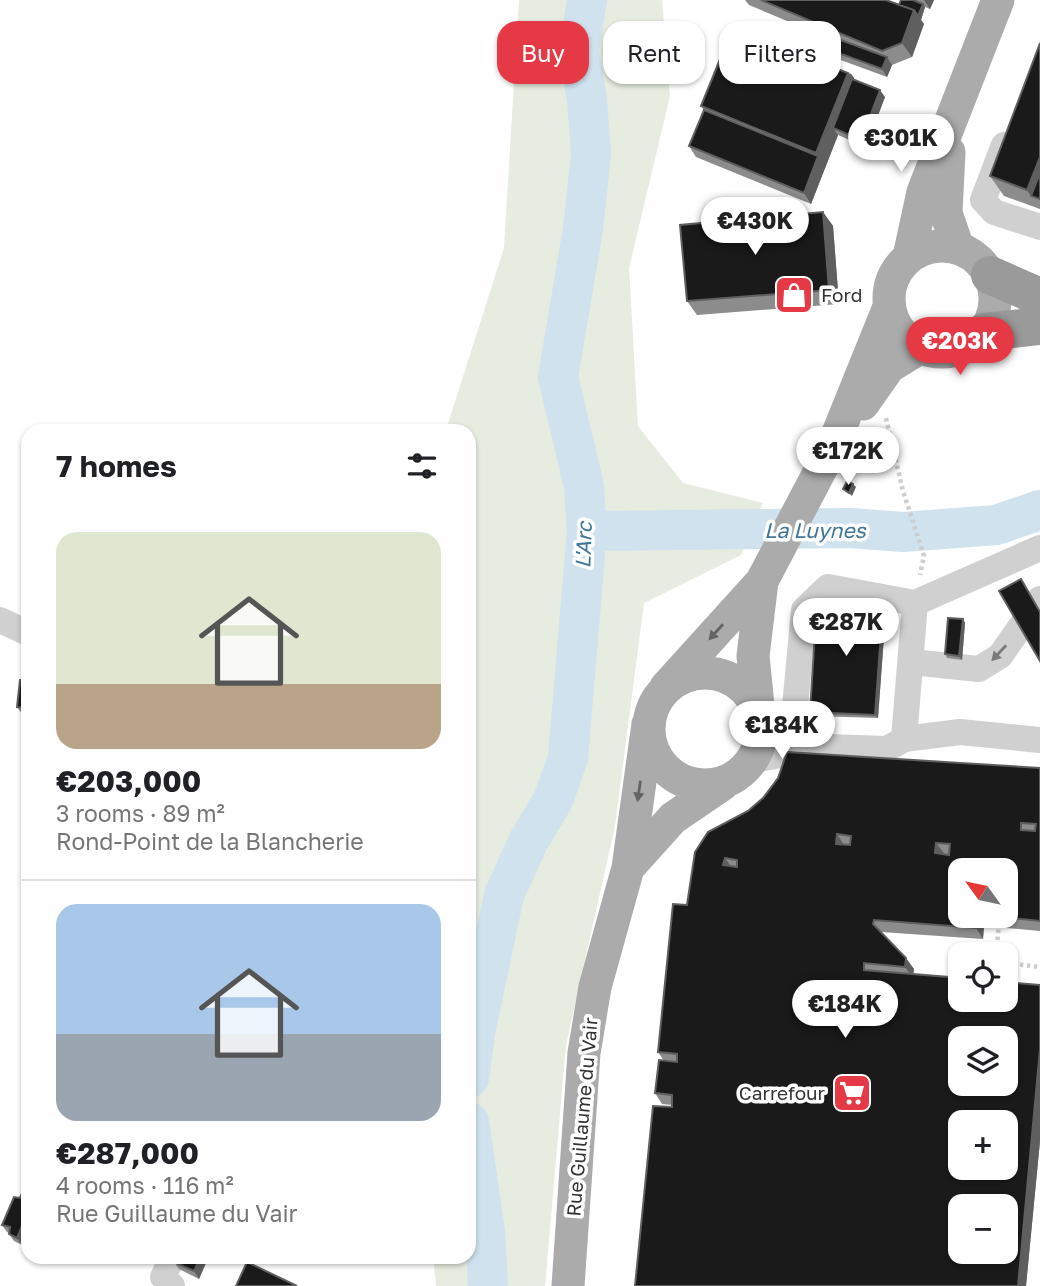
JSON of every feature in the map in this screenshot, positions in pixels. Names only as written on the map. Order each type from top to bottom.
[{"type":"highway","points":[[990,275],[1040,297]]},
{"type":"highway","points":[[984,332],[1040,326]]},
{"type":"main road","points":[[909,257],[934,246],[958,248],[974,256],[990,275],[995,308],[984,332],[967,346],[951,352],[937,353],[920,348],[905,337],[894,321],[889,307],[889,289],[898,269],[909,257],[934,201],[954,111],[998,0]]},
{"type":"main road","points":[[934,201],[958,248]]},
{"type":"main road","points":[[767,573],[753,656],[762,737],[753,760],[739,775],[723,784],[695,786],[664,770],[651,749],[648,724],[654,702],[767,573],[832,448],[889,307]]},
{"type":"main road","points":[[832,448],[889,367],[920,348]]},
{"type":"main road","points":[[666,687],[689,674],[711,672],[739,683],[759,709]]},
{"type":"main road","name":"Rue Guillaume du Vair","points":[[568,1286],[584,1053],[596,987],[628,868],[648,724]]},
{"type":"main road","name":"Rue Guillaume du Vair","points":[[628,868],[673,818],[723,784]]},
{"type":"street","points":[[1011,126],[983,200],[994,212],[1040,227]]},
{"type":"street","points":[[795,707],[804,611],[828,587],[915,603],[1007,565],[1040,548]]},
{"type":"street","points":[[911,662],[979,669],[1000,656],[1040,599]]},
{"type":"street","points":[[904,739],[915,603]]},
{"type":"street","points":[[0,620],[21,630]]},
{"type":"street","points":[[759,709],[827,747]]},
{"type":"street","points":[[753,760],[827,747],[887,749],[904,739],[960,732],[1040,740]]},
{"type":"path","points":[[877,383],[903,491],[924,556]]},
{"type":"path","points":[[1018,964],[1040,967]]},
{"type":"shaded area","points":[[519,0],[662,0],[664,21],[603,21],[603,84],[669,84],[670,96],[629,268],[638,426],[683,483],[763,503],[741,555],[644,603],[615,826],[566,1045],[545,1286],[436,1286],[434,1264],[476,1264],[476,424],[448,424],[504,248],[514,84],[589,84],[589,21],[518,21]]},
{"type":"building","points":[[761,0],[886,0],[914,10],[902,43],[882,51],[841,34],[841,21],[811,21]]},
{"type":"building","points":[[901,0],[913,0],[923,4],[918,16],[914,10],[899,5]]},
{"type":"building","points":[[841,40],[887,57],[882,69],[841,54]]},
{"type":"building","points":[[1040,43],[1040,157],[1027,190],[990,176]]},
{"type":"building","points":[[719,62],[719,84],[841,84],[841,70],[848,73],[816,153],[701,106]]},
{"type":"building","points":[[852,79],[880,90],[861,140],[833,128]]},
{"type":"building","points":[[704,110],[818,156],[804,193],[689,146]]},
{"type":"building","points":[[1040,173],[1040,199],[1031,196]]},
{"type":"building","points":[[823,212],[829,290],[687,301],[680,225]]},
{"type":"building","points":[[847,481],[853,484],[849,493],[843,489]]},
{"type":"building","points":[[1021,579],[1040,612],[1040,661],[999,591]]},
{"type":"building","points":[[817,601],[883,605],[875,715],[810,712]]},
{"type":"building","points":[[948,618],[963,619],[959,656],[945,654]]},
{"type":"building","points":[[20,680],[21,680],[21,707],[17,707]]},
{"type":"building","name":"Carrefour","points":[[787,752],[1040,768],[1040,921],[1018,919],[1018,858],[948,858],[948,926],[874,920],[873,924],[906,958],[905,967],[864,963],[864,970],[948,977],[948,1012],[1018,1012],[1018,983],[1040,985],[1040,1049],[1018,1286],[635,1286],[653,1106],[672,1107],[672,1095],[655,1093],[659,1060],[677,1062],[677,1054],[658,1052],[673,904],[687,905],[695,852],[708,832],[748,811],[763,798],[778,778]],"holes":[[[1021,823],[1036,824],[1035,831],[1021,830]],[[837,834],[851,836],[850,845],[836,844]],[[936,843],[950,844],[949,855],[935,853]],[[725,858],[737,860],[737,867],[723,865]]]},
{"type":"building","points":[[21,1196],[21,1228],[17,1238],[9,1234],[10,1227],[2,1225],[14,1197],[20,1198]]},
{"type":"building","points":[[178,1264],[197,1264],[194,1271]]},
{"type":"building","points":[[246,1264],[251,1264],[297,1286],[236,1286]]},
{"type":"waterway","name":"L'Arc","points":[[476,1028],[504,895],[528,842],[553,800],[568,758],[587,531],[584,486],[558,377],[583,229],[591,154],[587,100],[579,50],[587,0]]},
{"type":"waterway","name":"La Luynes","points":[[587,531],[850,528],[903,532],[996,525],[1040,510]]},
{"type":"waterway","name":"L'Arc","points":[[476,1170],[485,1231],[488,1286]]},
{"type":"place","name":"Ford","points":[[794,295]]},
{"type":"place","name":"Carrefour","points":[[852,1093]]}]
